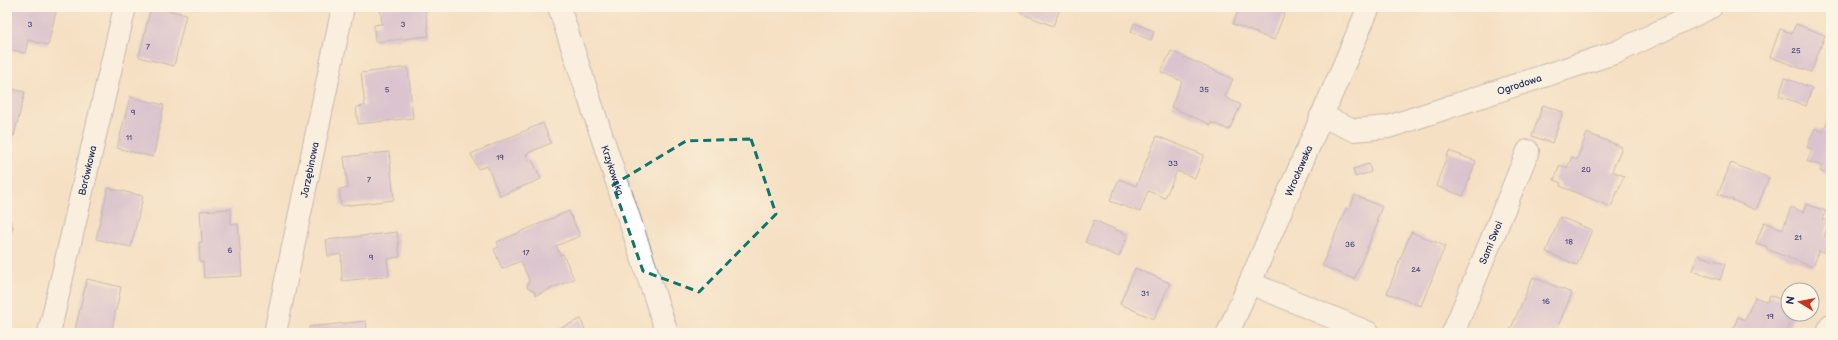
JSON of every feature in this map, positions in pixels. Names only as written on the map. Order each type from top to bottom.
[{"type":"street","name":"Borówkowa","points":[[49,333],[125,7]]},
{"type":"street","name":"Jarzębinowa","points":[[275,333],[344,7]]},
{"type":"street","name":"Krzykowska","points":[[559,7],[667,333]]},
{"type":"street","name":"Wrocławska","points":[[1228,333],[1369,7]]},
{"type":"street","name":"Ogrodowa","points":[[1322,116],[1354,130],[1388,127],[1617,52],[1710,7]]},
{"type":"street","name":"Sami Swoi","points":[[1453,333],[1528,152]]},
{"type":"street","points":[[1250,283],[1369,333]]},
{"type":"street","points":[[1828,333],[1831,325]]},
{"type":"highlighted area","points":[[751,139],[776,214],[699,292],[643,271],[613,185],[686,141]]},
{"type":"building","points":[[7,7],[57,7],[48,45],[28,40],[25,53],[7,49]]},
{"type":"building","points":[[151,7],[186,14],[174,66],[139,57]]},
{"type":"building","points":[[380,7],[425,7],[429,36],[375,42],[374,25],[382,24]]},
{"type":"building","points":[[1022,7],[1061,7],[1053,26],[1020,13]]},
{"type":"building","points":[[1240,7],[1287,7],[1274,40],[1233,24]]},
{"type":"building","points":[[1134,23],[1154,31],[1151,40],[1131,32]]},
{"type":"building","points":[[1796,24],[1825,35],[1811,72],[1770,57],[1780,29],[1792,33]]},
{"type":"building","points":[[1171,51],[1233,79],[1225,97],[1241,105],[1229,130],[1211,122],[1211,125],[1171,107],[1182,81],[1161,72]]},
{"type":"building","points":[[408,67],[413,118],[358,124],[356,107],[365,106],[361,73]]},
{"type":"building","points":[[1785,78],[1812,88],[1806,106],[1779,96]]},
{"type":"building","points":[[7,88],[25,92],[14,136],[7,134]]},
{"type":"building","points":[[130,97],[164,105],[153,157],[117,148]]},
{"type":"building","points":[[1543,105],[1563,112],[1552,143],[1532,136]]},
{"type":"building","points":[[1831,113],[1831,176],[1820,171],[1822,166],[1807,161],[1812,149],[1807,147],[1815,128],[1823,132]]},
{"type":"building","points":[[543,123],[551,143],[526,154],[529,161],[532,160],[541,179],[500,196],[487,166],[478,169],[471,154]]},
{"type":"building","points":[[1587,133],[1622,147],[1612,171],[1624,176],[1611,207],[1560,186],[1561,183],[1554,180],[1560,165],[1567,168],[1572,157],[1577,160]]},
{"type":"building","points":[[1157,136],[1204,155],[1195,178],[1177,171],[1165,198],[1148,191],[1140,212],[1110,201],[1119,179],[1136,186]]},
{"type":"building","points":[[1449,151],[1476,161],[1463,196],[1436,186]]},
{"type":"building","points":[[389,152],[394,200],[341,206],[339,189],[348,188],[344,157]]},
{"type":"building","points":[[1731,163],[1769,178],[1756,210],[1718,194]]},
{"type":"building","points":[[1369,164],[1371,172],[1355,177],[1353,169]]},
{"type":"building","points":[[108,188],[143,196],[131,247],[96,239]]},
{"type":"building","points":[[1355,195],[1382,207],[1376,221],[1378,222],[1354,279],[1322,266],[1346,208],[1349,210]]},
{"type":"building","points":[[1806,204],[1826,211],[1822,219],[1830,222],[1824,236],[1829,238],[1823,253],[1819,251],[1813,267],[1766,249],[1767,247],[1756,243],[1764,222],[1783,229],[1791,207],[1803,212]]},
{"type":"building","points":[[231,209],[231,224],[238,224],[242,276],[204,278],[203,262],[200,262],[199,242],[202,242],[200,211]]},
{"type":"building","points":[[569,211],[580,236],[556,246],[560,255],[563,254],[574,279],[536,295],[534,291],[527,287],[529,280],[521,261],[502,269],[494,249],[499,247],[497,242]]},
{"type":"building","points":[[1560,217],[1592,230],[1577,265],[1546,252]]},
{"type":"building","points":[[1094,220],[1128,235],[1119,257],[1085,242]]},
{"type":"building","points":[[7,221],[11,222],[13,227],[7,240]]},
{"type":"building","points":[[397,232],[400,257],[387,259],[389,276],[342,281],[341,254],[328,256],[326,240]]},
{"type":"building","points":[[1411,232],[1445,246],[1421,306],[1387,293]]},
{"type":"building","points":[[1698,255],[1725,264],[1720,280],[1692,271]]},
{"type":"building","points":[[1135,268],[1170,283],[1154,319],[1120,304]]},
{"type":"building","points":[[1533,277],[1572,293],[1555,333],[1509,333]]},
{"type":"building","points":[[87,279],[121,287],[111,333],[87,333],[75,330]]},
{"type":"building","points":[[1770,295],[1780,299],[1780,322],[1791,322],[1786,333],[1732,333],[1738,317],[1745,320],[1755,297],[1767,302]]},
{"type":"building","points":[[581,319],[586,333],[548,333]]},
{"type":"building","points":[[366,321],[367,333],[310,333],[309,327]]}]
